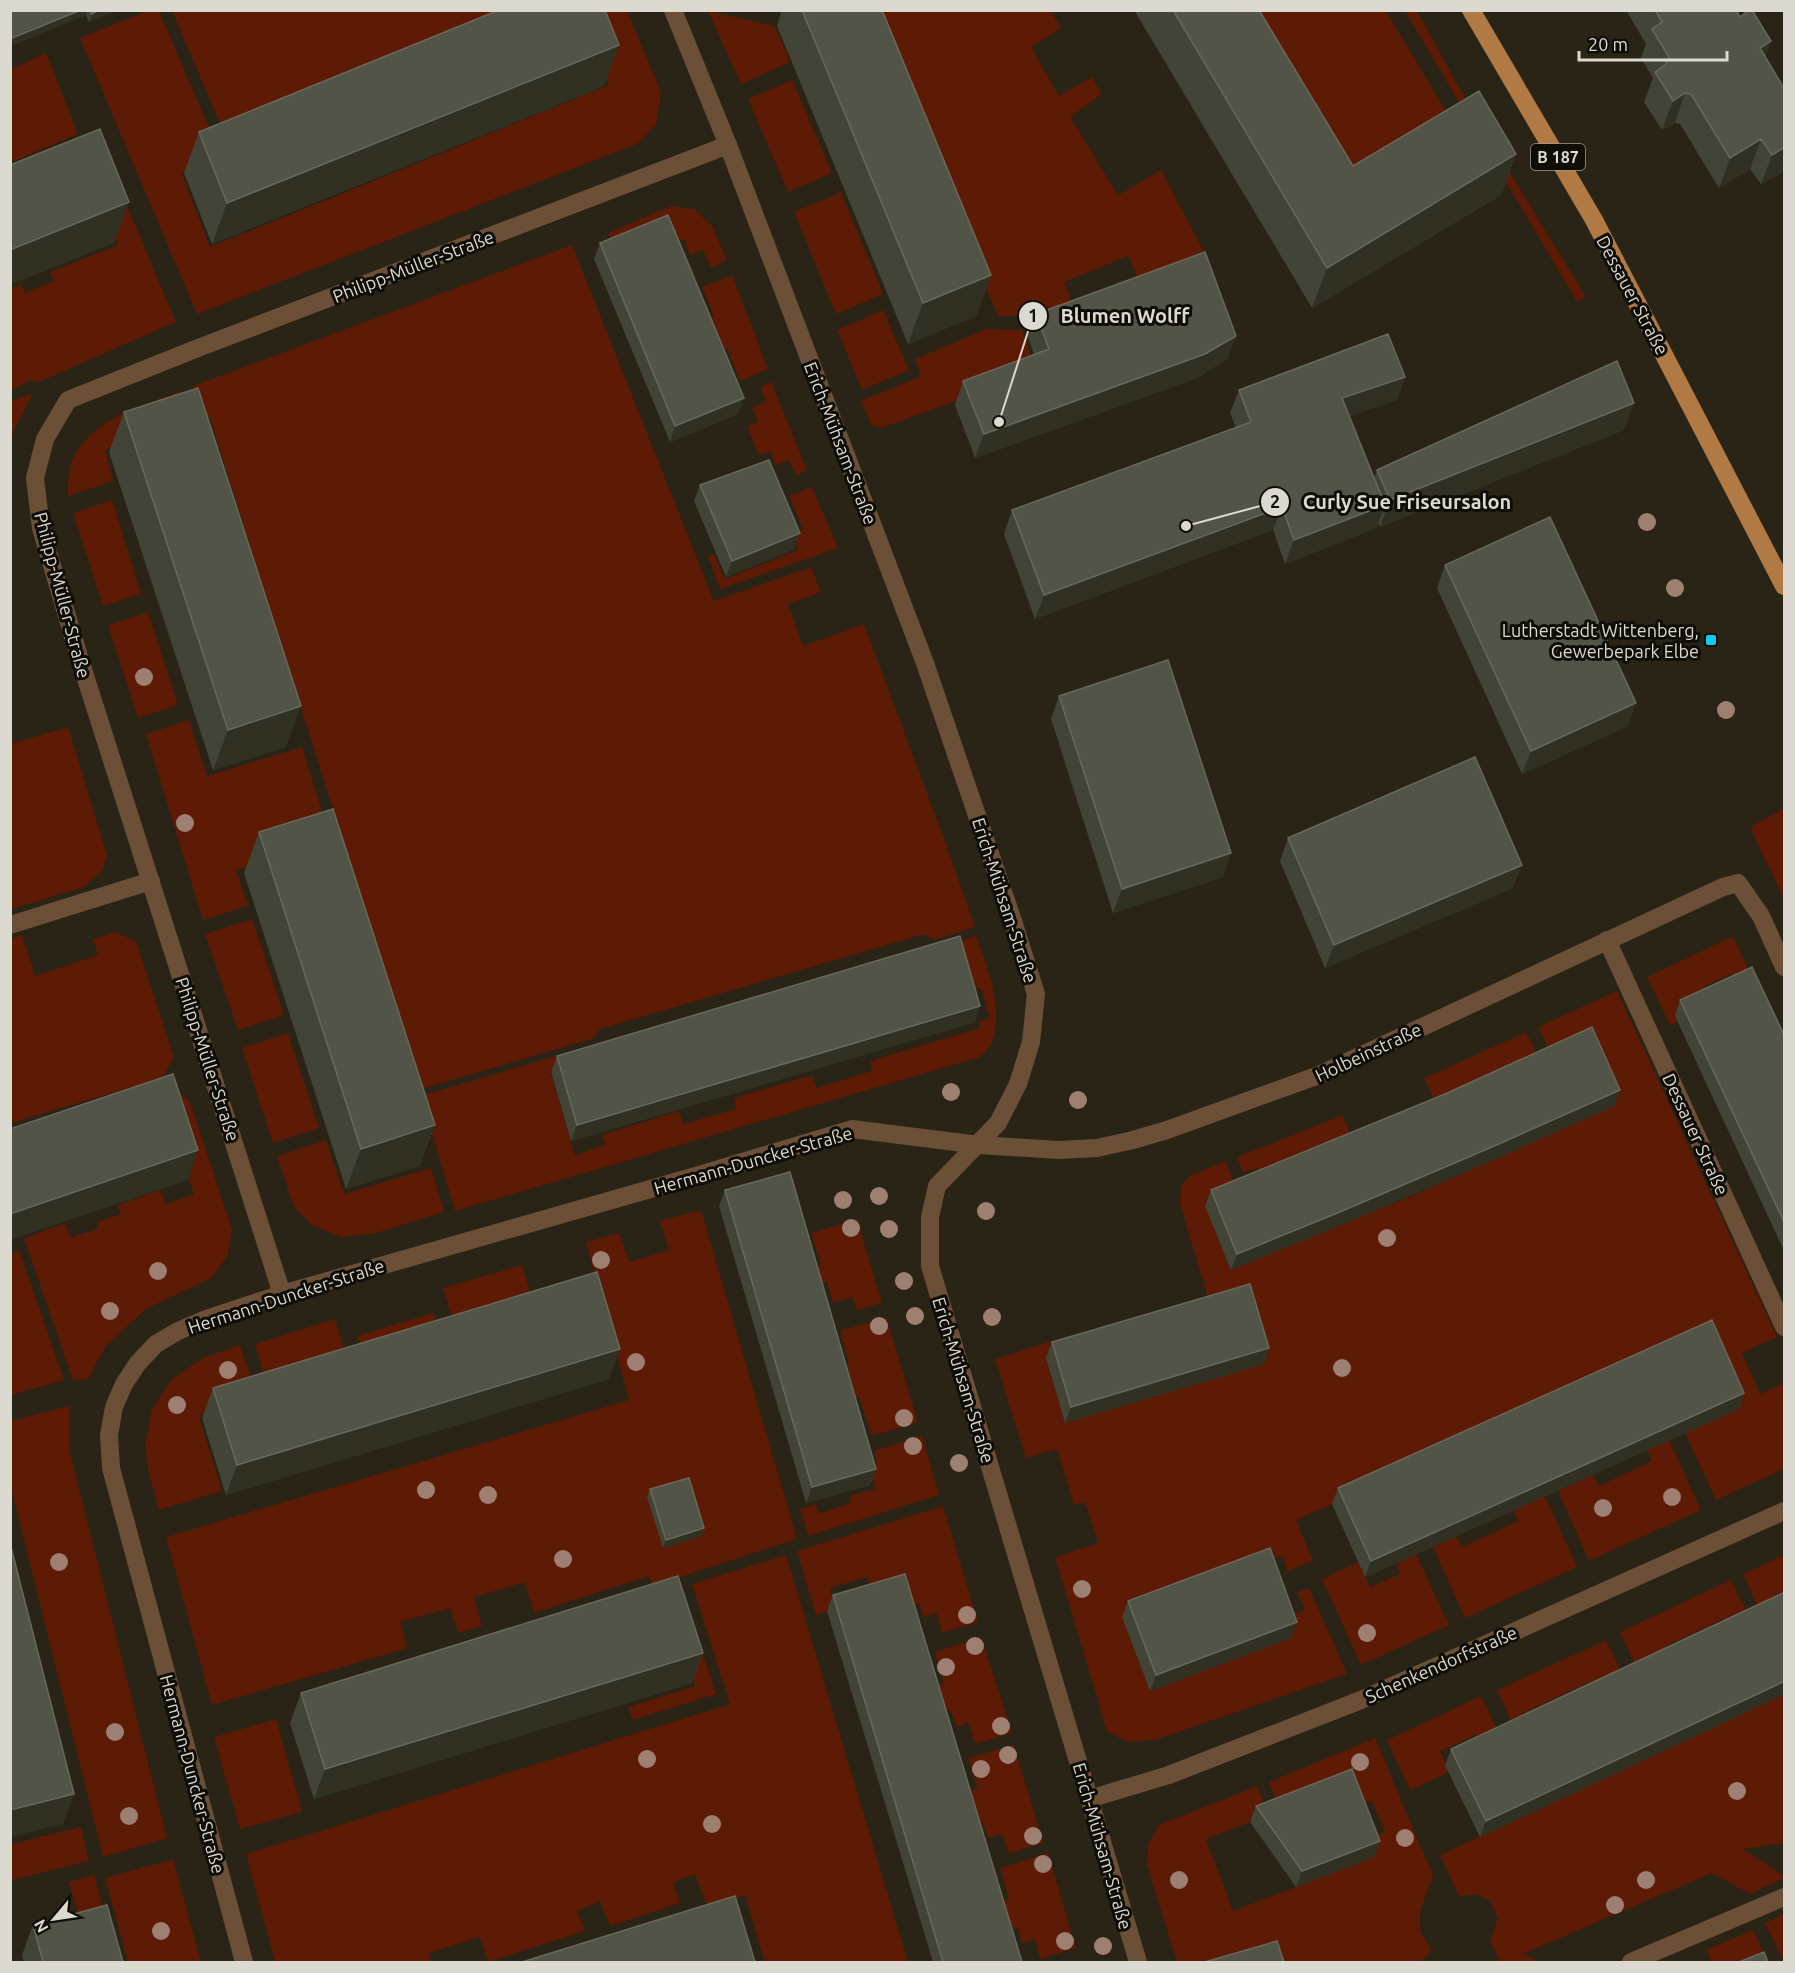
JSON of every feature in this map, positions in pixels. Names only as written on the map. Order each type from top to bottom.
[{"type":"main road","name":"Dessauer Straße","points":[[1471,10],[1594,220],[1785,586]]},
{"type":"street","name":"Erich-Mühsam-Straße","points":[[673,10],[728,145],[925,663],[1036,994],[1031,1042],[1018,1084],[998,1123],[937,1186],[930,1217],[930,1266],[1138,1962]]},
{"type":"street","name":"Philipp-Müller-Straße","points":[[282,1294],[80,660],[41,528],[35,478],[45,439],[68,400],[728,145]]},
{"type":"street","points":[[10,925],[151,881]]},
{"type":"street","name":"Holbeinstraße","points":[[978,1145],[1059,1150],[1097,1148],[1167,1130],[1319,1075],[1607,940],[1723,887],[1738,883],[1761,916],[1785,966]]},
{"type":"street","name":"Dessauer Straße","points":[[1607,940],[1785,1327]]},
{"type":"street","name":"Hermann-Duncker-Straße","points":[[244,1962],[111,1468],[109,1435],[114,1407],[124,1384],[138,1363],[156,1344],[206,1318],[852,1129],[978,1145]]},
{"type":"street","name":"Schenkendorfstraße","points":[[1089,1800],[1169,1775],[1361,1700],[1785,1511]]},
{"type":"street","points":[[1631,1962],[1785,1897]]},
{"type":"shaded area","points":[[147,11],[159,11],[213,137],[214,158],[181,172],[210,247],[609,85],[582,15],[593,11],[627,11],[661,92],[656,125],[637,144],[197,314],[80,38]]},
{"type":"shaded area","points":[[172,11],[518,11],[225,135]]},
{"type":"shaded area","points":[[708,11],[775,26],[790,62],[741,84]]},
{"type":"shaded area","points":[[870,11],[1051,11],[1061,28],[1031,47],[1059,96],[1092,77],[1102,94],[1070,117],[1118,195],[1161,170],[1205,254],[1139,280],[1128,256],[1064,282],[1074,307],[1042,316],[998,316]]},
{"type":"shaded area","points":[[1225,11],[1386,11],[1448,115],[1329,184]]},
{"type":"shaded area","points":[[1405,11],[1417,11],[1470,107],[1586,297],[1577,302]]},
{"type":"shaded area","points":[[46,53],[78,134],[11,162],[11,69]]},
{"type":"shaded area","points":[[792,80],[832,173],[788,192],[748,99]]},
{"type":"shaded area","points":[[108,161],[176,322],[41,381],[31,381],[11,389],[11,289],[21,284],[25,293],[53,281],[50,272],[118,245],[87,168]]},
{"type":"shaded area","points":[[841,192],[883,294],[836,314],[794,212]]},
{"type":"shaded area","points":[[671,206],[694,209],[712,226],[727,260],[711,268],[703,250],[690,255],[684,239],[674,243],[613,246],[608,233]]},
{"type":"shaded area","points":[[572,245],[714,601],[811,567],[821,592],[788,604],[803,646],[864,624],[975,927],[934,940],[924,934],[600,1029],[592,1039],[421,1089],[210,418],[199,408],[193,386]]},
{"type":"shaded area","points":[[732,275],[768,369],[740,381],[727,348],[716,353],[703,320],[714,316],[702,287]]},
{"type":"shaded area","points":[[883,310],[909,370],[862,390],[837,330]]},
{"type":"shaded area","points":[[986,329],[1022,330],[1037,372],[881,428],[871,425],[861,401],[921,376],[915,359]]},
{"type":"shaded area","points":[[771,382],[807,470],[796,475],[789,460],[776,465],[770,451],[759,455],[747,426],[758,422],[752,408],[766,402],[760,387]]},
{"type":"shaded area","points":[[181,391],[190,422],[105,450],[113,481],[68,496],[69,472],[75,455],[85,440],[114,418]]},
{"type":"shaded area","points":[[33,393],[11,436],[11,401]]},
{"type":"shaded area","points":[[812,487],[838,548],[720,589],[708,556],[714,554],[725,579],[798,550],[791,534],[803,529],[789,496]]},
{"type":"shaded area","points":[[112,500],[141,594],[103,606],[73,513]]},
{"type":"shaded area","points":[[148,612],[178,705],[138,718],[108,625]]},
{"type":"shaded area","points":[[189,720],[207,776],[302,747],[331,841],[236,870],[248,906],[203,920],[146,734]]},
{"type":"shaded area","points":[[68,727],[107,855],[102,871],[84,887],[11,909],[11,744]]},
{"type":"shaded area","points":[[1784,809],[1784,893],[1782,895],[1751,830],[1753,825]]},
{"type":"shaded area","points":[[252,919],[284,1015],[238,1030],[205,934]]},
{"type":"shaded area","points":[[115,932],[136,941],[174,1058],[162,1078],[11,1123],[11,938],[22,935],[35,976],[98,955],[93,939]]},
{"type":"shaded area","points":[[976,936],[993,989],[996,1016],[992,1042],[980,1057],[455,1211],[421,1096],[595,1044],[598,1057],[550,1071],[575,1155],[605,1145],[602,1135],[679,1111],[683,1124],[736,1109],[734,1098],[812,1075],[816,1088],[872,1071],[870,1061],[980,1028],[978,1022],[990,1018],[981,988],[970,991],[927,952]]},
{"type":"shaded area","points":[[1733,936],[1753,980],[1739,986],[1732,974],[1704,986],[1710,1000],[1670,1025],[1647,977]]},
{"type":"shaded area","points":[[1617,991],[1777,1337],[1742,1353],[1760,1394],[1784,1383],[1784,1469],[1716,1500],[1685,1433],[1739,1408],[1451,1451],[1296,1520],[1313,1561],[1288,1571],[1282,1556],[1122,1617],[1150,1691],[1305,1610],[1297,1592],[1309,1588],[1347,1674],[1155,1740],[1127,1742],[1107,1731],[1055,1557],[1098,1543],[1085,1502],[1074,1505],[1057,1449],[1026,1458],[995,1359],[1061,1338],[1066,1352],[1046,1359],[1065,1423],[1211,1309],[1180,1203],[1181,1185],[1191,1175],[1226,1161],[1237,1193],[1329,1230],[1614,1106],[1553,1058],[1538,1027]]},
{"type":"shaded area","points":[[1526,1032],[1537,1054],[1439,1110],[1424,1078]]},
{"type":"shaded area","points":[[288,1033],[319,1128],[273,1143],[242,1048]]},
{"type":"shaded area","points":[[167,1093],[182,1095],[190,1102],[232,1230],[228,1255],[211,1278],[146,1309],[105,1347],[88,1379],[73,1380],[24,1238],[65,1223],[71,1237],[98,1229],[97,1222],[120,1214],[118,1205],[160,1190],[166,1204],[194,1194],[163,1104]]},
{"type":"shaded area","points":[[1343,1115],[1351,1137],[1263,1183],[1257,1168],[1243,1173],[1237,1157]]},
{"type":"shaded area","points":[[326,1140],[344,1194],[431,1168],[444,1212],[376,1233],[342,1237],[313,1226],[294,1207],[277,1156]]},
{"type":"shaded area","points":[[701,1210],[797,1539],[652,1586],[649,1576],[534,1613],[525,1582],[474,1597],[482,1626],[458,1633],[450,1608],[400,1622],[407,1648],[212,1705],[166,1537],[629,1400],[586,1242],[619,1233],[629,1262],[669,1250],[660,1221]]},
{"type":"shaded area","points":[[857,1219],[882,1303],[857,1310],[852,1297],[833,1303],[827,1282],[815,1286],[810,1269],[821,1265],[811,1233]]},
{"type":"shaded area","points":[[19,1250],[64,1380],[11,1395],[11,1254]]},
{"type":"shaded area","points":[[522,1265],[533,1303],[455,1326],[443,1288]]},
{"type":"shaded area","points":[[433,1313],[439,1330],[363,1354],[357,1336]]},
{"type":"shaded area","points":[[886,1317],[918,1422],[872,1436],[859,1397],[847,1400],[837,1367],[849,1363],[840,1331]]},
{"type":"shaded area","points":[[335,1319],[347,1359],[266,1382],[255,1344]]},
{"type":"shaded area","points":[[240,1345],[253,1384],[234,1404],[199,1416],[222,1491],[159,1510],[149,1475],[145,1445],[152,1409],[172,1379],[203,1358]]},
{"type":"shaded area","points":[[69,1406],[69,1449],[167,1838],[103,1857],[11,1487],[11,1421]]},
{"type":"shaded area","points":[[922,1436],[939,1495],[808,1536],[800,1509],[816,1504],[819,1514],[851,1503],[849,1496],[875,1489],[869,1466],[877,1463],[874,1451]]},
{"type":"shaded area","points":[[1669,1440],[1701,1510],[1589,1561],[1558,1491],[1593,1475],[1599,1486],[1652,1461],[1647,1450]]},
{"type":"shaded area","points":[[1545,1496],[1577,1567],[1465,1618],[1433,1547],[1457,1536],[1462,1547],[1518,1521],[1514,1510]]},
{"type":"shaded area","points":[[943,1506],[978,1622],[942,1633],[937,1613],[923,1617],[919,1603],[907,1607],[872,1594],[867,1577],[830,1588],[836,1608],[816,1615],[797,1551]]},
{"type":"shaded area","points":[[1416,1554],[1449,1625],[1361,1665],[1322,1579],[1358,1562],[1370,1587],[1400,1574],[1396,1564]]},
{"type":"shaded area","points":[[786,1555],[908,1962],[765,1962],[745,1895],[708,1907],[695,1874],[673,1883],[680,1903],[610,1926],[600,1901],[577,1911],[585,1931],[488,1962],[480,1937],[429,1953],[432,1962],[275,1962],[246,1854],[730,1704],[692,1584]]},
{"type":"shaded area","points":[[1784,1555],[1784,1591],[1772,1597],[1778,1609],[1762,1616],[1743,1574]]},
{"type":"shaded area","points":[[1731,1580],[1751,1621],[1731,1631],[1725,1618],[1664,1647],[1669,1659],[1639,1674],[1620,1632]]},
{"type":"shaded area","points":[[981,1637],[1012,1733],[975,1744],[969,1723],[957,1727],[950,1709],[939,1713],[931,1687],[944,1683],[935,1652]]},
{"type":"shaded area","points":[[1606,1640],[1625,1680],[1596,1694],[1590,1682],[1521,1714],[1526,1727],[1516,1731],[1497,1690]]},
{"type":"shaded area","points":[[703,1654],[716,1694],[633,1720],[628,1707],[695,1686],[688,1659]]},
{"type":"shaded area","points":[[1784,1694],[1784,1843],[1743,1849],[1784,1878],[1750,1894],[1712,1873],[1523,1954],[1539,1962],[1500,1962],[1490,1941],[1498,1918],[1490,1901],[1476,1894],[1459,1896],[1440,1855]]},
{"type":"shaded area","points":[[1481,1696],[1501,1738],[1483,1748],[1476,1735],[1440,1751],[1449,1772],[1410,1790],[1387,1740]]},
{"type":"shaded area","points":[[276,1719],[302,1812],[240,1829],[214,1737]]},
{"type":"shaded area","points":[[1375,1738],[1433,1876],[1420,1911],[1420,1931],[1431,1950],[1428,1956],[1418,1962],[1177,1962],[1147,1865],[1148,1844],[1159,1825],[1257,1786],[1269,1815],[1206,1839],[1233,1911],[1374,1857],[1367,1839],[1385,1832],[1372,1801],[1355,1808],[1276,1800],[1269,1782]]},
{"type":"shaded area","points":[[1014,1745],[1043,1843],[1009,1853],[1002,1834],[988,1838],[982,1821],[972,1823],[963,1793],[978,1789],[968,1758]]},
{"type":"shaded area","points":[[81,1827],[89,1861],[11,1880],[11,1844]]},
{"type":"shaded area","points":[[1048,1853],[1076,1948],[1040,1959],[1035,1939],[1022,1943],[1018,1928],[1006,1931],[997,1903],[1009,1899],[1000,1868]]},
{"type":"shaded area","points":[[173,1859],[201,1962],[128,1962],[105,1878]]},
{"type":"shaded area","points":[[94,1875],[117,1958],[84,1936],[69,1882]]},
{"type":"shaded area","points":[[1784,1914],[1784,1962],[1765,1923]]},
{"type":"shaded area","points":[[1753,1930],[1768,1962],[1712,1962],[1706,1950]]},
{"type":"building","points":[[10,10],[81,10],[10,39]]},
{"type":"building","points":[[499,10],[605,10],[619,45],[227,203],[199,132]]},
{"type":"building","points":[[802,10],[882,10],[991,275],[923,303]]},
{"type":"building","points":[[1173,10],[1259,10],[1353,166],[1479,91],[1516,154],[1327,268]]},
{"type":"building","points":[[1655,10],[1736,10],[1740,17],[1752,10],[1771,41],[1760,48],[1785,90],[1785,147],[1772,155],[1761,139],[1730,158],[1691,94],[1685,93],[1673,101],[1655,72],[1665,65],[1669,57],[1652,29],[1662,22]]},
{"type":"building","points":[[100,129],[129,202],[10,250],[10,165]]},
{"type":"building","points":[[668,215],[744,398],[675,426],[600,243]]},
{"type":"building","points":[[1205,252],[1236,336],[1205,354],[984,434],[963,381],[1049,349],[1036,314]]},
{"type":"building","points":[[1388,334],[1405,377],[1342,398],[1385,505],[1294,540],[1282,507],[1044,595],[1012,510],[1251,422],[1239,390]]},
{"type":"building","points":[[1617,361],[1634,403],[1390,500],[1377,470]]},
{"type":"building","points":[[198,388],[301,706],[228,730],[124,412]]},
{"type":"building","points":[[769,460],[800,533],[732,561],[700,485]]},
{"type":"building","points":[[1550,517],[1636,703],[1531,751],[1445,565]]},
{"type":"building","points":[[1168,660],[1231,853],[1122,889],[1059,696]]},
{"type":"building","points":[[1475,757],[1522,865],[1334,945],[1288,838]]},
{"type":"building","points":[[333,809],[435,1125],[361,1149],[259,832]]},
{"type":"building","points":[[960,936],[980,1006],[577,1125],[557,1056]]},
{"type":"building","points":[[1752,967],[1785,1037],[1785,1224],[1680,1000]]},
{"type":"building","points":[[1592,1027],[1620,1090],[1492,1147],[1237,1254],[1211,1190],[1445,1094]]},
{"type":"building","points":[[173,1074],[198,1150],[10,1214],[10,1129]]},
{"type":"building","points":[[790,1172],[876,1469],[812,1487],[725,1190]]},
{"type":"building","points":[[597,1272],[620,1349],[237,1465],[213,1388]]},
{"type":"building","points":[[1250,1284],[1269,1348],[1071,1407],[1052,1342]]},
{"type":"building","points":[[1712,1320],[1744,1393],[1371,1561],[1338,1488]]},
{"type":"building","points":[[689,1478],[704,1528],[666,1540],[650,1489]]},
{"type":"building","points":[[10,1543],[74,1794],[10,1810]]},
{"type":"building","points":[[1270,1548],[1297,1622],[1156,1675],[1128,1601]]},
{"type":"building","points":[[905,1574],[1022,1962],[943,1962],[833,1595]]},
{"type":"building","points":[[678,1576],[703,1653],[325,1769],[301,1693]]},
{"type":"building","points":[[1785,1592],[1785,1681],[1486,1821],[1451,1749]]},
{"type":"building","points":[[1352,1769],[1380,1841],[1302,1871],[1256,1806]]},
{"type":"building","points":[[735,1896],[755,1962],[522,1962]]},
{"type":"building","points":[[107,1905],[123,1962],[43,1962],[33,1925]]},
{"type":"building","points":[[1277,1941],[1284,1962],[1205,1962]]},
{"type":"building","points":[[1764,1952],[1768,1962],[1739,1962]]},
{"type":"place","name":"Blumen Wolff","points":[[999,422]]},
{"type":"place","name":"Curly Sue Friseursalon","points":[[1186,526]]},
{"type":"place","name":"Lutherstadt Wittenberg, Gewerbepark Elbe","points":[[1711,640]]}]
